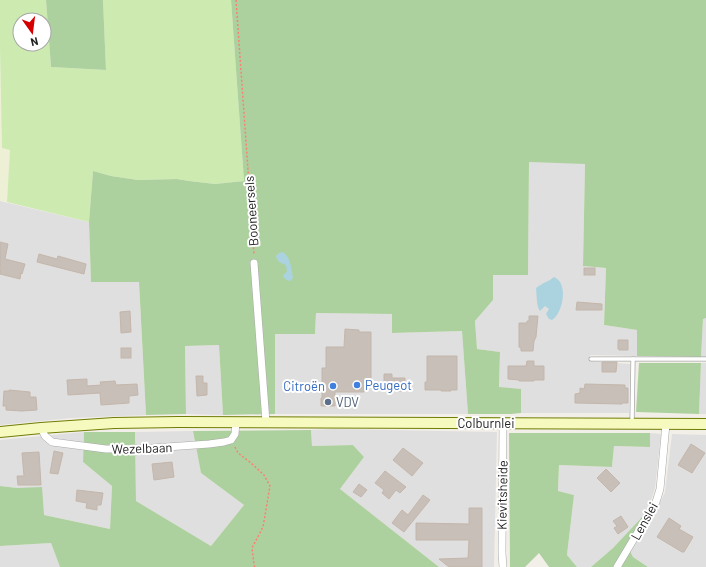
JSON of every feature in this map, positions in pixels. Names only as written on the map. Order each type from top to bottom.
[{"type":"street","name":"Booneersels","points":[[254,263],[266,422]]},
{"type":"street","points":[[231,440],[235,434],[236,422]]},
{"type":"street","name":"Wezelbaan","points":[[0,432],[114,423],[266,422]]},
{"type":"street","name":"Colburnlei","points":[[266,422],[706,424]]},
{"type":"street","name":"Kievitsheide","points":[[503,423],[503,567]]},
{"type":"street","name":"Lenslei","points":[[617,567],[656,502],[660,489],[666,424]]},
{"type":"street","name":"Wezelbaan","points":[[41,428],[44,436],[52,442],[106,450],[160,448],[209,444],[231,440]]},
{"type":"lane","points":[[591,359],[706,359]]},
{"type":"lane","points":[[632,424],[633,359]]},
{"type":"path","name":"Booneersels","points":[[236,0],[254,263]]},
{"type":"path","points":[[231,440],[238,453],[264,474],[270,486],[263,527],[252,548],[255,567]]},
{"type":"shaded area","points":[[529,162],[585,163],[583,266],[606,268],[604,325],[637,330],[637,356],[590,355],[590,361],[630,364],[629,413],[521,413],[521,389],[499,388],[500,352],[477,349],[475,321],[493,300],[493,275],[528,275]]},
{"type":"shaded area","points":[[0,201],[89,222],[91,282],[139,282],[146,415],[72,418],[0,425]]},
{"type":"shaded area","points":[[316,313],[393,314],[392,333],[462,331],[468,414],[275,414],[275,334],[315,334]]},
{"type":"shaded area","points":[[703,318],[706,318],[706,357],[701,357]]},
{"type":"shaded area","points":[[219,345],[223,415],[186,414],[185,346]]},
{"type":"shaded area","points":[[701,363],[706,363],[706,414],[699,414]]},
{"type":"shaded area","points":[[333,429],[497,432],[494,567],[439,567],[340,489],[364,457],[353,445],[312,446],[311,430]]},
{"type":"shaded area","points":[[193,431],[201,473],[244,505],[211,546],[136,501],[135,432]]},
{"type":"shaded area","points":[[84,432],[83,462],[112,486],[110,529],[44,515],[17,488],[0,486],[0,440]]},
{"type":"shaded area","points":[[650,433],[661,434],[655,488],[644,515],[613,548],[591,567],[577,567],[567,555],[574,495],[558,491],[559,465],[612,467],[614,446],[650,447]]},
{"type":"shaded area","points":[[672,434],[706,435],[706,567],[648,567],[633,557],[630,551],[653,518],[665,492]]},
{"type":"shaded area","points":[[51,543],[60,567],[0,567],[0,546]]},
{"type":"green space","points":[[0,0],[46,0],[47,12],[12,12],[12,52],[50,52],[51,67],[106,70],[103,0],[231,0],[244,181],[215,184],[177,179],[138,180],[111,176],[93,171],[89,222],[7,202],[10,150],[2,148]]},
{"type":"green space","points":[[46,0],[103,0],[106,70],[51,67],[50,52],[52,52],[52,12],[47,12]]},
{"type":"green space","points":[[231,0],[706,0],[706,318],[703,319],[701,357],[637,356],[637,330],[604,325],[606,268],[583,266],[585,164],[529,162],[528,275],[493,275],[493,300],[475,321],[477,349],[500,352],[499,387],[521,389],[521,413],[468,414],[462,331],[392,333],[392,314],[316,313],[315,334],[275,334],[275,414],[223,415],[219,345],[185,346],[186,414],[146,415],[139,282],[91,282],[89,222],[93,171],[111,176],[138,180],[177,179],[215,184],[244,181]]},
{"type":"green space","points":[[0,48],[2,148],[10,150],[7,202],[0,201]]},
{"type":"green space","points":[[639,363],[701,363],[699,414],[636,412]]},
{"type":"green space","points":[[311,430],[312,446],[353,445],[364,457],[340,489],[439,567],[60,567],[51,543],[0,546],[0,486],[17,488],[42,487],[44,515],[110,529],[112,486],[83,462],[84,432],[135,432],[136,501],[211,546],[244,505],[201,473],[193,431]]},
{"type":"green space","points":[[509,433],[650,433],[650,447],[614,446],[612,467],[559,465],[558,491],[574,495],[567,555],[577,567],[549,567],[539,553],[525,567],[510,567]]},
{"type":"green space","points":[[644,515],[653,518],[630,551],[633,557],[648,567],[591,567],[613,548]]},
{"type":"water","points":[[283,252],[288,257],[290,264],[293,278],[290,281],[286,280],[283,276],[287,272],[286,265],[278,261],[276,256]]},
{"type":"water","points":[[554,277],[559,280],[562,285],[563,298],[559,311],[552,320],[549,319],[546,314],[549,309],[545,306],[540,311],[539,309],[536,288]]},
{"type":"building","points":[[0,242],[8,244],[5,259],[25,264],[20,279],[0,274]]},
{"type":"building","points":[[39,254],[57,259],[58,256],[86,264],[84,274],[37,262]]},
{"type":"building","points":[[584,268],[595,268],[595,275],[584,275]]},
{"type":"building","points":[[577,302],[602,304],[602,310],[576,310]]},
{"type":"building","points":[[130,311],[131,332],[121,333],[120,312]]},
{"type":"building","points":[[529,316],[538,316],[533,351],[521,351],[521,348],[519,347],[519,323],[527,323],[527,321],[529,321]]},
{"type":"building","points":[[345,329],[359,330],[359,332],[371,332],[371,379],[364,379],[364,392],[335,392],[335,406],[321,406],[322,368],[326,368],[326,347],[344,347]]},
{"type":"building","points":[[618,340],[628,340],[628,350],[618,349]]},
{"type":"building","points":[[121,348],[131,348],[131,358],[121,358]]},
{"type":"building","points":[[427,356],[457,356],[457,390],[425,390],[425,382],[427,382]]},
{"type":"building","points":[[527,361],[534,361],[534,366],[544,366],[544,380],[519,381],[508,379],[508,366],[526,366]]},
{"type":"building","points":[[602,362],[617,362],[616,372],[602,372]]},
{"type":"building","points":[[384,374],[392,374],[392,378],[405,378],[405,391],[384,391]]},
{"type":"building","points":[[196,376],[203,376],[203,383],[207,383],[207,395],[197,396]]},
{"type":"building","points":[[87,379],[87,386],[101,385],[100,382],[115,381],[116,385],[137,384],[138,395],[129,396],[129,403],[101,405],[100,393],[68,395],[67,380]]},
{"type":"building","points":[[585,384],[625,385],[625,388],[628,388],[628,403],[575,403],[575,394],[580,393],[580,388],[584,389]]},
{"type":"building","points":[[4,391],[30,392],[30,397],[36,397],[37,410],[6,410],[6,406],[3,406]]},
{"type":"building","points":[[691,444],[705,453],[692,473],[678,465]]},
{"type":"building","points":[[403,448],[423,463],[412,476],[393,460]]},
{"type":"building","points":[[54,451],[63,453],[58,474],[50,473]]},
{"type":"building","points":[[39,452],[41,485],[18,485],[17,476],[24,476],[22,453]]},
{"type":"building","points":[[172,462],[174,477],[154,480],[152,464]]},
{"type":"building","points":[[606,469],[620,483],[611,492],[597,478]]},
{"type":"building","points":[[385,471],[406,487],[400,493],[396,490],[389,499],[382,493],[384,490],[375,483]]},
{"type":"building","points":[[359,484],[367,490],[361,497],[353,492]]},
{"type":"building","points":[[77,490],[103,493],[101,505],[97,505],[97,510],[86,508],[87,503],[76,501]]},
{"type":"building","points":[[423,495],[430,500],[404,532],[392,523],[402,510],[408,515]]},
{"type":"building","points":[[469,508],[482,508],[482,567],[449,567],[439,559],[468,558],[469,540],[416,540],[416,523],[469,524]]},
{"type":"building","points":[[621,516],[628,527],[618,534],[614,528],[617,526],[613,521]]},
{"type":"building","points":[[669,518],[681,526],[679,529],[693,537],[684,552],[657,537]]},
{"type":"place","name":"Peugeot","points":[[357,385]]},
{"type":"place","name":"Citroën","points":[[333,386]]},
{"type":"place","name":"VDV","points":[[328,402]]}]
